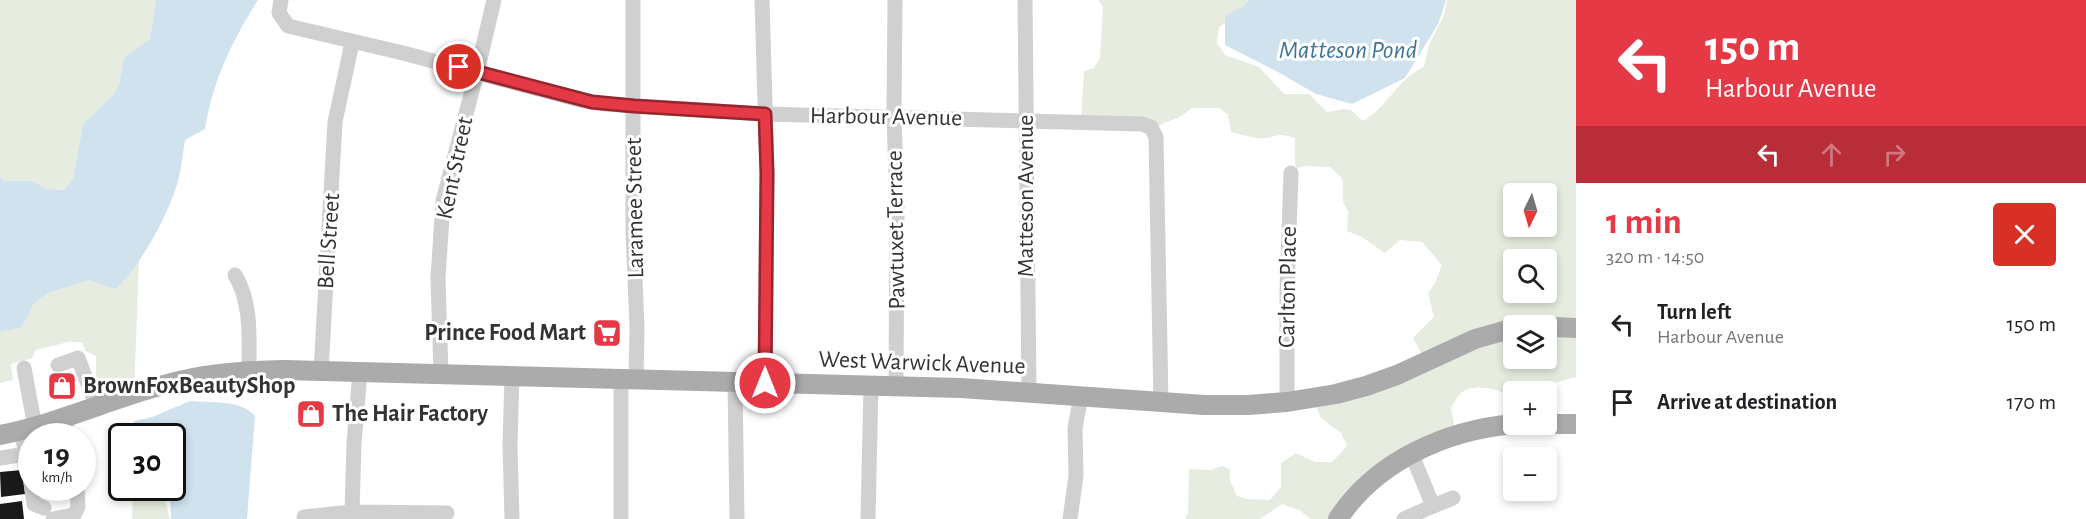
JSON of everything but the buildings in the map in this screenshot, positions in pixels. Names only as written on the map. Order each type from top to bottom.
[{"type":"main road","points":[[1557,327],[1576,328]]},
{"type":"main road","name":"West Warwick Avenue","points":[[72,423],[97,407],[192,378],[230,372],[284,370],[735,381],[1029,392],[1161,403],[1248,405],[1287,402],[1336,394],[1366,386],[1397,375],[1475,339],[1503,331]]},
{"type":"main road","points":[[1557,424],[1576,424]]},
{"type":"main road","points":[[1338,519],[1358,493],[1395,464],[1437,442],[1466,431],[1503,426]]},
{"type":"main road","name":"West Warwick Avenue","points":[[0,435],[18,431]]},
{"type":"street","name":"Harbour Avenue","points":[[281,0],[279,13],[288,26],[352,43],[403,53],[580,100],[634,106],[765,114],[1141,124],[1151,128],[1154,131],[1156,147],[1161,403]]},
{"type":"street","name":"Kent Street","points":[[441,374],[438,278],[443,201],[494,0]]},
{"type":"street","name":"Laramee Street","points":[[621,519],[629,379],[637,327],[633,231],[633,0]]},
{"type":"street","points":[[762,0],[767,173],[765,383]]},
{"type":"street","name":"Pawtuxet Terrace","points":[[895,0],[896,387]]},
{"type":"street","name":"Matteson Avenue","points":[[1025,0],[1029,392]]},
{"type":"street","name":"Bell Street","points":[[321,371],[337,110],[352,43]]},
{"type":"street","name":"Carlton Place","points":[[1287,402],[1287,292],[1291,173]]},
{"type":"street","points":[[235,275],[243,289],[249,334],[249,371]]},
{"type":"street","points":[[58,365],[78,358],[97,407]]},
{"type":"street","points":[[24,368],[28,423]]},
{"type":"street","points":[[352,512],[354,443],[360,372]]},
{"type":"street","points":[[512,376],[510,444],[512,519]]},
{"type":"street","points":[[735,381],[737,519]]},
{"type":"street","points":[[868,519],[871,386]]},
{"type":"street","points":[[1070,519],[1076,476],[1075,428],[1081,396]]},
{"type":"street","points":[[0,458],[18,455]]},
{"type":"street","points":[[1412,455],[1433,506]]},
{"type":"street","points":[[1404,519],[1453,498]]},
{"type":"street","points":[[34,501],[34,504],[48,515],[74,515],[78,507],[78,501]]},
{"type":"street","points":[[304,517],[352,512],[447,513]]},
{"type":"shaded area","points":[[0,0],[156,0],[150,39],[124,58],[119,84],[114,94],[83,124],[73,179],[64,190],[48,189],[31,181],[4,181],[0,176]]},
{"type":"shaded area","points":[[1098,0],[1250,0],[1240,13],[1219,27],[1217,43],[1225,55],[1259,67],[1284,94],[1309,94],[1327,112],[1351,110],[1363,121],[1372,115],[1407,78],[1424,67],[1429,45],[1444,15],[1447,0],[1576,0],[1576,377],[1557,382],[1503,381],[1503,393],[1485,388],[1464,391],[1451,408],[1456,434],[1430,445],[1338,519],[1311,519],[1299,510],[1282,504],[1260,519],[1185,519],[1188,513],[1189,469],[1211,470],[1221,466],[1230,469],[1230,481],[1237,496],[1270,500],[1281,487],[1281,463],[1296,453],[1315,462],[1332,462],[1347,446],[1341,433],[1321,418],[1313,399],[1425,360],[1413,338],[1434,317],[1428,293],[1442,265],[1422,242],[1400,240],[1385,253],[1362,237],[1347,231],[1348,211],[1343,202],[1341,177],[1330,167],[1297,168],[1295,138],[1280,135],[1258,138],[1231,132],[1228,115],[1219,108],[1191,108],[1183,115],[1153,130],[1081,122],[1084,71],[1094,68],[1100,58],[1103,6]]},
{"type":"shaded area","points":[[139,259],[134,394],[107,402],[96,377],[96,356],[86,351],[82,342],[68,342],[36,350],[32,358],[11,364],[13,380],[0,383],[0,332],[21,326],[33,304],[48,293],[89,280],[124,281]]},
{"type":"shaded area","points":[[133,501],[165,501],[170,519],[132,519]]},
{"type":"water","points":[[156,0],[258,0],[218,77],[205,129],[185,140],[179,177],[162,221],[145,252],[126,279],[116,289],[89,280],[48,293],[33,304],[21,327],[0,332],[0,176],[4,181],[31,181],[48,189],[64,190],[73,179],[83,124],[114,94],[119,84],[124,58],[150,39]]},
{"type":"water","name":"Matteson Pond","points":[[1249,0],[1446,0],[1438,24],[1405,78],[1352,104],[1316,94],[1225,45],[1225,16],[1244,6]]},
{"type":"water","points":[[190,401],[234,404],[255,416],[247,519],[171,519],[170,501],[186,501],[186,423],[133,423]]},
{"type":"place","name":"Prince Food Mart","points":[[607,333]]},
{"type":"place","name":"BrownFoxBeautyShop","points":[[62,386]]},
{"type":"place","name":"The Hair Factory","points":[[311,414]]},
{"type":"route","points":[[459,67],[580,100],[605,104],[765,114],[767,173],[765,383]]}]
